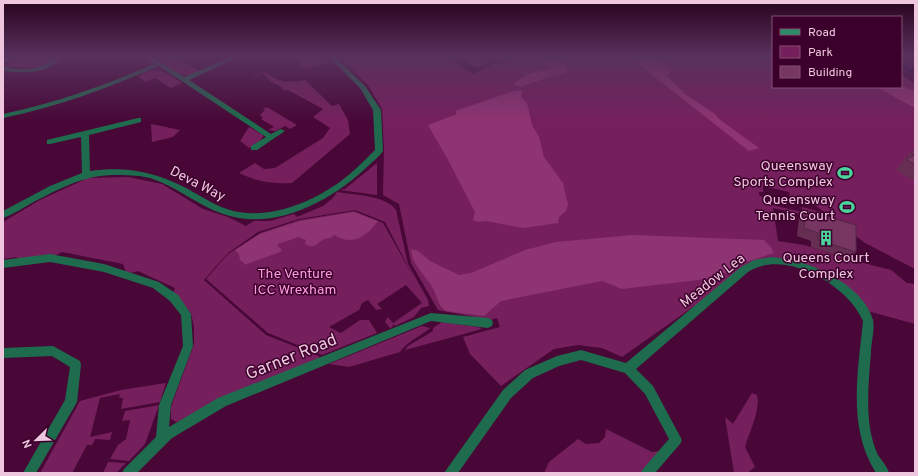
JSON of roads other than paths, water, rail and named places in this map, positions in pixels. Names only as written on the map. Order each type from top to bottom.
[{"type":"street","points":[[3,116],[89,92],[125,78]]},
{"type":"street","points":[[181,78],[270,137]]},
{"type":"street","points":[[184,80],[188,78]]},
{"type":"street","name":"Deva Way","points":[[3,215],[38,196],[86,175],[131,172],[167,180],[221,210],[236,215],[248,216],[281,214],[334,190],[379,151],[377,110],[363,87],[354,78]]},
{"type":"street","points":[[50,142],[138,120]]},
{"type":"street","points":[[254,148],[281,131]]},
{"type":"street","points":[[85,134],[86,175]]},
{"type":"street","points":[[3,264],[50,258],[104,268],[156,285],[174,298],[186,314],[188,346],[164,405],[162,439]]},
{"type":"street","name":"Meadow Lea","points":[[628,369],[754,264],[766,261],[779,261],[806,267],[824,275],[840,286],[864,310],[868,321],[862,402],[863,420],[871,454],[883,473]]},
{"type":"street","name":"Garner Road","points":[[128,473],[168,434],[222,402],[431,317],[488,323]]},
{"type":"street","points":[[3,353],[53,351],[76,365],[71,402],[29,473]]},
{"type":"street","points":[[450,473],[507,394],[529,374],[557,361],[581,355],[628,369],[649,390],[676,440],[647,473]]},
{"type":"place","name":"Queensway Sports Complex","points":[[845,173]]},
{"type":"place","name":"Queensway Tennis Court","points":[[847,207]]},
{"type":"place","name":"Queens Court Complex","points":[[826,238]]},
{"type":"park label","name":"The Venture ICC Wrexham","points":[[295,282]]}]
